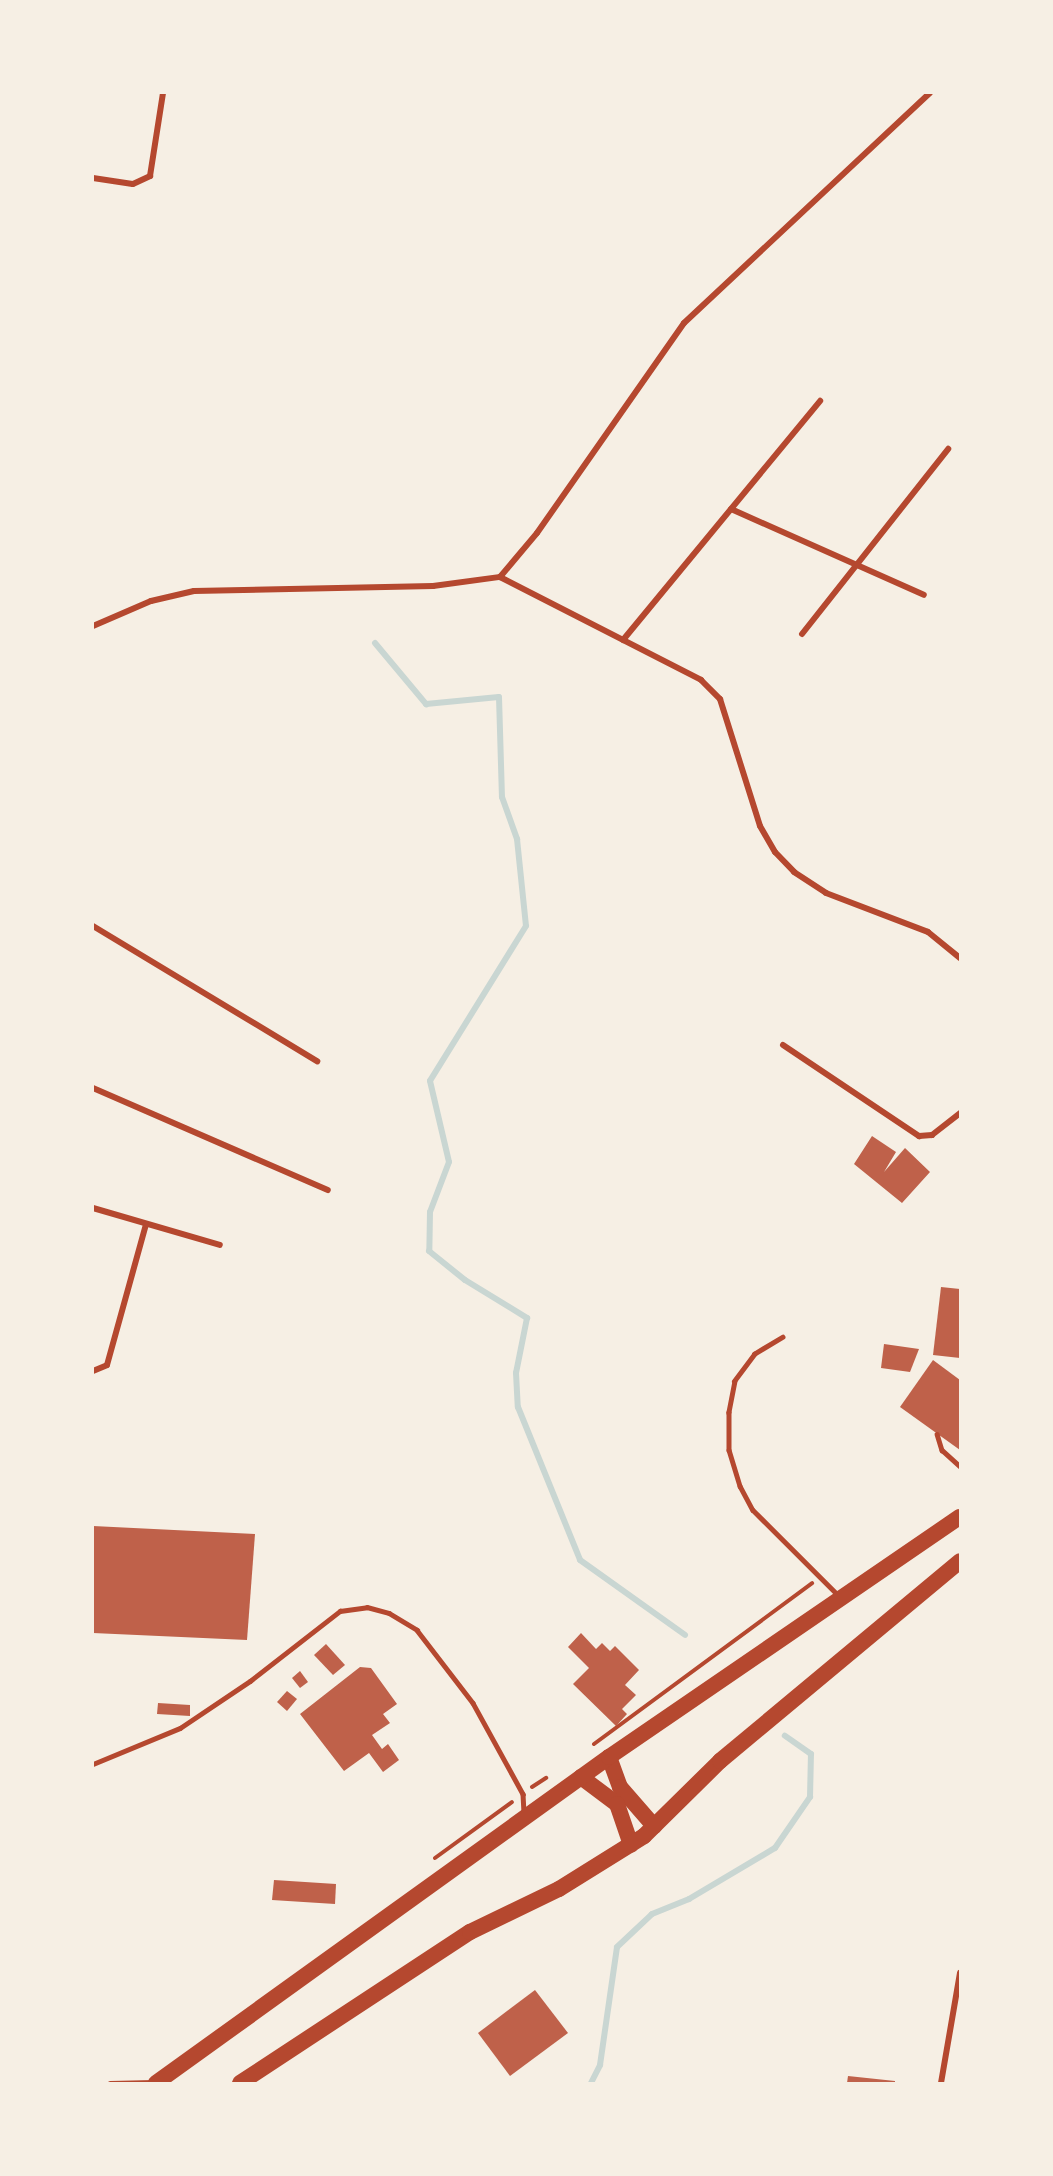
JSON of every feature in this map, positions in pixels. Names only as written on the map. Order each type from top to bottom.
[{"type":"highway","points":[[157,2082],[609,1757],[843,1600],[960,1516]]},
{"type":"highway","points":[[240,2083],[470,1932],[559,1889],[631,1845],[654,1826],[720,1761],[960,1561]]},
{"type":"highway","points":[[609,1757],[620,1787],[654,1826]]},
{"type":"highway","points":[[581,1777],[617,1804],[631,1845]]},
{"type":"street","points":[[93,178],[133,184],[150,176],[163,93]]},
{"type":"street","points":[[500,577],[537,533],[684,323],[930,93]]},
{"type":"street","points":[[623,640],[820,400]]},
{"type":"street","points":[[801,634],[948,449]]},
{"type":"street","points":[[731,509],[924,595]]},
{"type":"street","points":[[93,626],[151,601],[194,591],[433,586],[500,577],[675,664],[701,680],[720,699],[760,826],[775,852],[794,872],[826,893],[928,932],[960,958]]},
{"type":"street","points":[[93,926],[317,1061]]},
{"type":"street","points":[[783,1045],[919,1136],[932,1135],[960,1113]]},
{"type":"street","points":[[93,1088],[328,1190]]},
{"type":"street","points":[[93,1208],[220,1245]]},
{"type":"street","points":[[93,1371],[102,1370],[107,1365],[146,1224]]},
{"type":"street","points":[[941,2083],[960,1973]]},
{"type":"lane","points":[[783,1337],[755,1354],[735,1381],[729,1412],[729,1450],[740,1486],[753,1510],[843,1600]]},
{"type":"lane","points":[[937,1434],[942,1450],[960,1466]]},
{"type":"lane","points":[[93,1764],[180,1728],[250,1681],[340,1611],[367,1607],[389,1613],[417,1630],[473,1704],[523,1794],[524,1818]]},
{"type":"lane","points":[[110,2083],[157,2082]]},
{"type":"building","points":[[872,1136],[896,1152],[884,1172],[905,1148],[930,1172],[902,1203],[854,1164]]},
{"type":"building","points":[[941,1287],[960,1289],[960,1358],[933,1355]]},
{"type":"building","points":[[884,1344],[919,1349],[910,1372],[881,1368]]},
{"type":"building","points":[[933,1360],[960,1380],[960,1450],[900,1407]]},
{"type":"building","points":[[93,1526],[255,1534],[247,1640],[93,1633]]},
{"type":"building","points":[[581,1633],[596,1649],[602,1643],[610,1651],[615,1646],[639,1670],[625,1685],[636,1695],[622,1709],[627,1714],[616,1726],[573,1684],[589,1668],[568,1647]]},
{"type":"building","points":[[326,1644],[345,1665],[333,1675],[314,1655]]},
{"type":"building","points":[[360,1667],[371,1668],[397,1704],[383,1714],[390,1723],[372,1735],[382,1749],[388,1744],[399,1760],[383,1772],[369,1753],[344,1771],[300,1714]]},
{"type":"building","points":[[300,1671],[308,1682],[300,1688],[292,1678]]},
{"type":"building","points":[[287,1691],[297,1699],[287,1711],[277,1702]]},
{"type":"building","points":[[158,1703],[190,1705],[190,1716],[157,1714]]},
{"type":"building","points":[[274,1880],[336,1884],[335,1904],[272,1900]]},
{"type":"building","points":[[535,1990],[568,2033],[510,2076],[478,2033]]},
{"type":"building","points":[[848,2076],[895,2081],[895,2083],[847,2083]]},
{"type":"waterway","points":[[375,643],[426,704],[499,697],[502,797],[517,839],[526,926],[430,1081],[449,1162],[430,1212],[429,1251],[465,1280],[527,1318],[516,1373],[518,1407],[580,1560],[685,1635]]},
{"type":"waterway","points":[[591,2083],[600,2065],[617,1947],[652,1914],[689,1899],[775,1848],[810,1797],[811,1754],[785,1736]]}]
